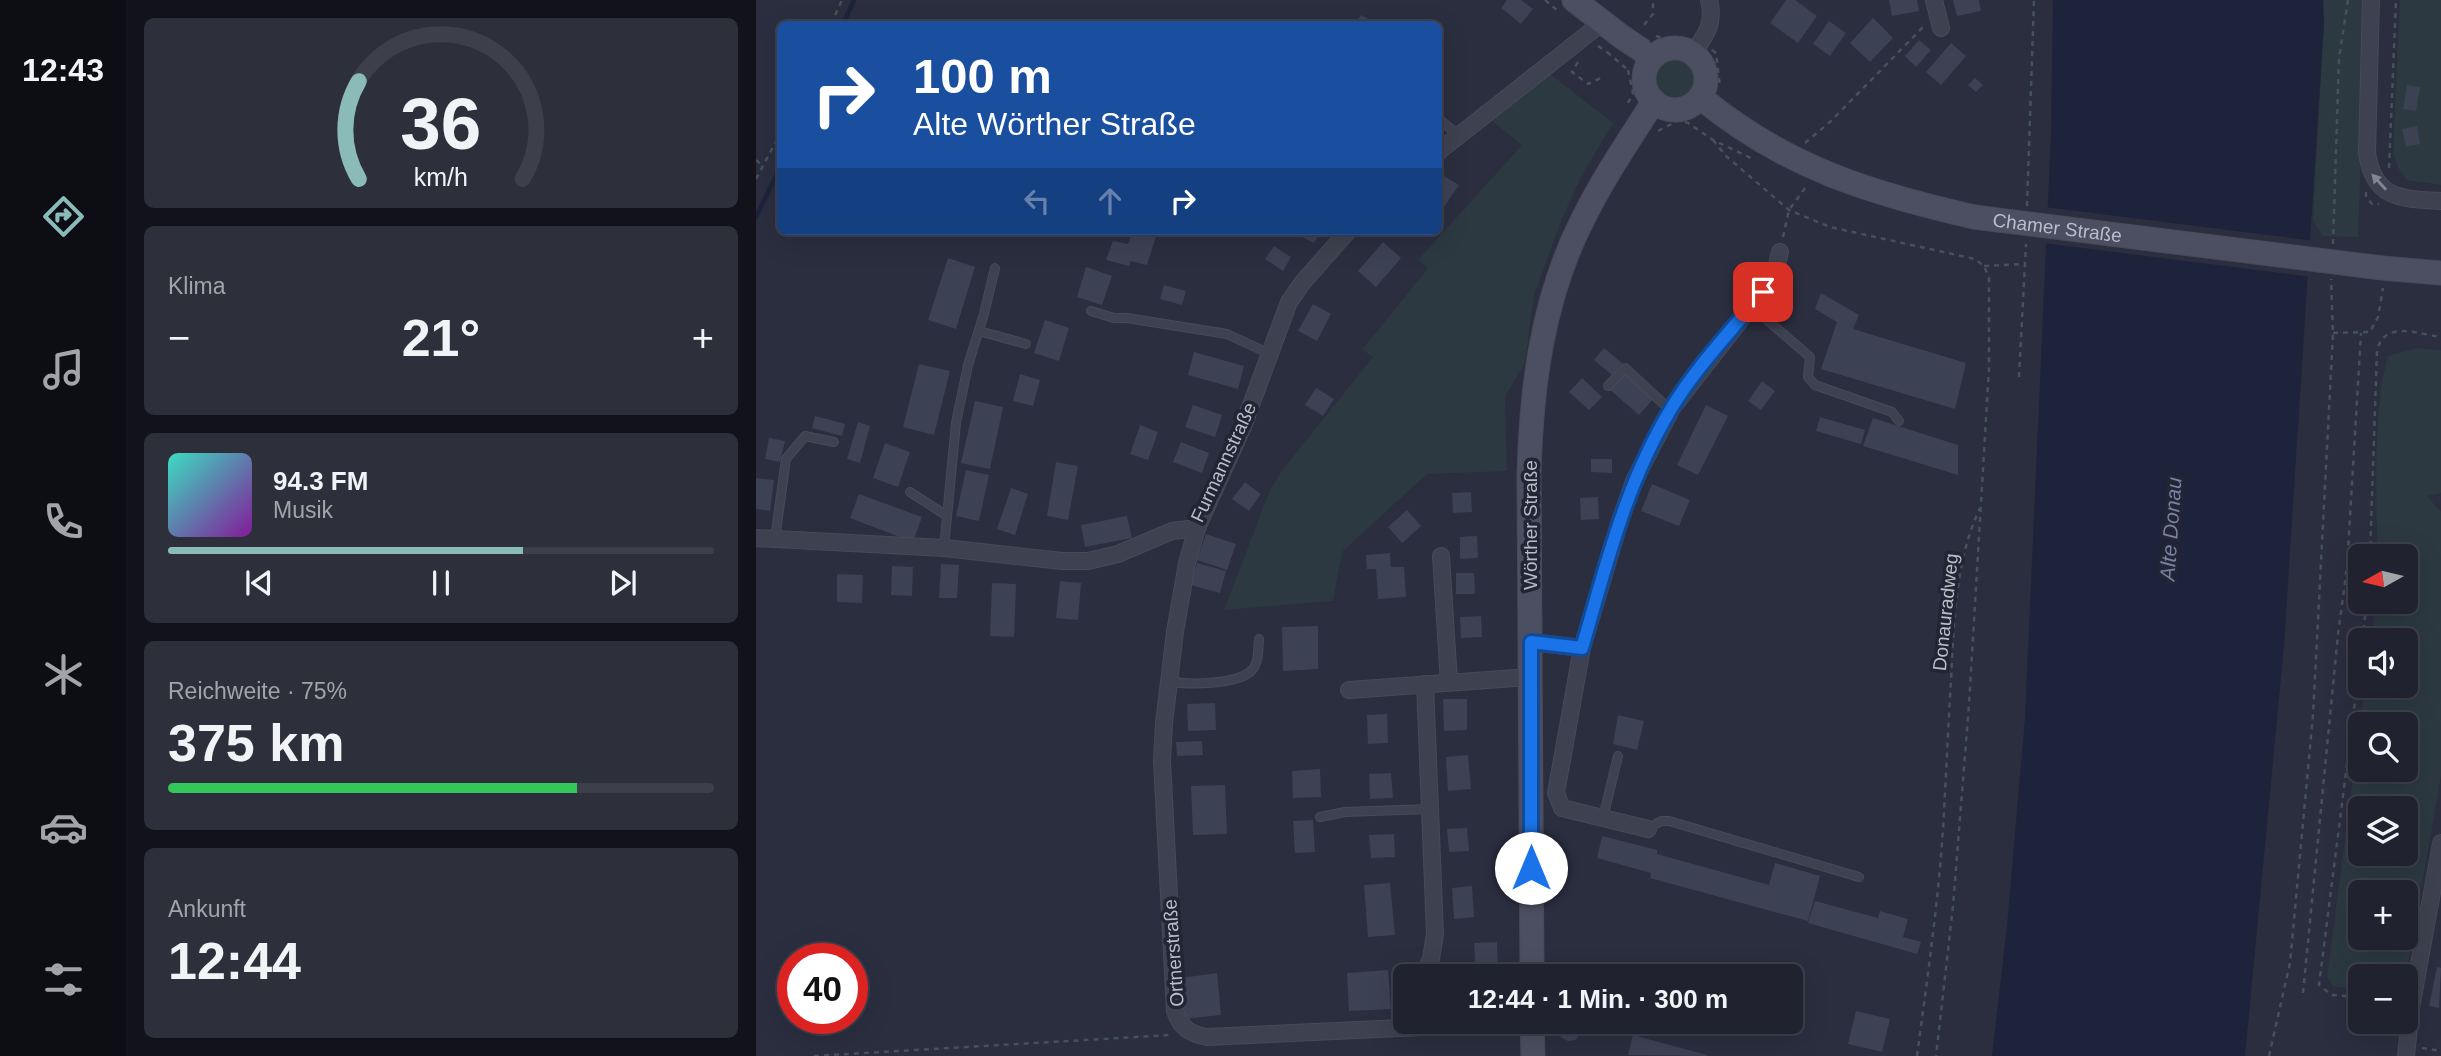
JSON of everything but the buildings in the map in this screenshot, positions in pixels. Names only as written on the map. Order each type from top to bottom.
[{"type":"main road","points":[[1574,0],[1603,22],[1615,45],[1667,49],[1698,47],[1710,92],[1693,105],[1672,110],[1654,102],[1645,85],[1650,48]]},
{"type":"main road","name":"Chamer Straße","points":[[1710,92],[1727,119],[1788,156],[1835,178],[1875,192],[1974,217],[2383,275],[2441,273]]},
{"type":"main road","name":"Wörther Straße","points":[[1532,964],[1530,438],[1538,362],[1546,320],[1582,221],[1654,102]]},
{"type":"main road","points":[[1532,1034],[1533,1056]]},
{"type":"street","points":[[1698,47],[1712,20],[1709,0]]},
{"type":"street","points":[[2371,0],[2367,152],[2369,171],[2375,182],[2387,191],[2413,200],[2441,201]]},
{"type":"street","points":[[1442,149],[1603,22]]},
{"type":"street","name":"Furmannstraße","points":[[756,538],[944,548],[1062,561],[1088,561],[1118,554],[1172,531],[1197,528],[1244,424],[1290,302],[1303,282],[1344,235]]},
{"type":"street","points":[[1647,829],[1562,808],[1556,793],[1582,648],[1619,521],[1634,481],[1670,410],[1774,277],[1780,252]]},
{"type":"street","name":"Ortnerstraße","points":[[1197,528],[1187,563],[1164,723],[1163,782],[1175,1011],[1185,1029],[1207,1037],[1393,1025]]},
{"type":"street","points":[[1441,556],[1449,682]]},
{"type":"street","points":[[1531,642],[1582,648]]},
{"type":"street","points":[[1349,690],[1531,677]]},
{"type":"street","points":[[1425,684],[1435,933],[1429,964]]},
{"type":"street","points":[[2407,1051],[2411,1008],[2441,843]]},
{"type":"lane","points":[[1442,121],[1458,135]]},
{"type":"lane","points":[[944,548],[956,423],[968,365],[995,268]]},
{"type":"lane","points":[[1751,306],[1810,357],[1808,377],[1815,385],[1892,412],[1899,421]]},
{"type":"lane","points":[[1091,311],[1114,318],[1227,334],[1270,354]]},
{"type":"lane","points":[[979,331],[1026,344]]},
{"type":"lane","points":[[1608,386],[1625,368],[1670,410]]},
{"type":"lane","points":[[775,539],[786,459],[805,436],[834,442]]},
{"type":"lane","points":[[910,492],[947,516]]},
{"type":"lane","points":[[1169,681],[1197,684],[1237,678],[1251,671],[1257,660],[1259,639]]},
{"type":"lane","points":[[1603,818],[1618,756]]},
{"type":"lane","points":[[1320,817],[1345,812],[1430,809]]},
{"type":"lane","points":[[1647,829],[1661,821],[1669,821],[1859,877]]},
{"type":"path","points":[[832,21],[842,0]]},
{"type":"path","points":[[1644,25],[1653,14],[1653,0]]},
{"type":"path","points":[[2027,209],[2034,0]]},
{"type":"path","points":[[2333,248],[2339,58],[2348,0]]},
{"type":"path","points":[[2387,191],[2396,0]]},
{"type":"path","points":[[1805,143],[1831,121],[1937,13]]},
{"type":"path","points":[[1650,48],[1664,39],[1679,39],[1692,35],[1698,47],[1716,53],[1710,92]]},
{"type":"path","points":[[1593,43],[1615,45],[1628,70],[1633,93],[1625,111],[1654,133],[1679,120],[1688,122],[1713,140],[1726,156],[1789,210],[1830,227],[1975,259],[1984,266],[2026,264]]},
{"type":"path","points":[[1572,72],[1588,84],[1601,78]]},
{"type":"path","points":[[756,180],[777,140]]},
{"type":"path","points":[[756,160],[763,166]]},
{"type":"path","points":[[1780,252],[1789,210],[1808,184]]},
{"type":"path","points":[[2019,377],[2026,236]]},
{"type":"path","name":"Donauradweg","points":[[1917,1056],[1936,907],[1957,597],[1969,531],[1982,505],[1991,290],[1984,266]]},
{"type":"path","points":[[2269,1056],[2290,963],[2312,728],[2333,333],[2331,272]]},
{"type":"path","points":[[2333,333],[2370,332],[2374,328],[2383,275]]},
{"type":"path","points":[[2370,544],[2377,350],[2380,340],[2397,331],[2441,337]]},
{"type":"path","points":[[2303,993],[2347,567],[2361,333]]},
{"type":"path","points":[[1936,1056],[1954,892],[1982,505]]},
{"type":"path","points":[[2348,997],[2332,995],[2319,985],[2355,698]]},
{"type":"path","points":[[814,1056],[1169,1035],[1185,1029]]},
{"type":"path","points":[[2407,1051],[2441,1051]]},
{"type":"shaded area","points":[[2323,0],[2367,0],[2358,237],[2322,236],[2313,219]]},
{"type":"shaded area","points":[[2400,0],[2441,0],[2441,185],[2407,180],[2398,168],[2393,153]]},
{"type":"shaded area","points":[[1674,57],[1690,63],[1696,79],[1690,95],[1674,101],[1658,95],[1652,79],[1658,63]]},
{"type":"shaded area","points":[[1549,73],[1613,123],[1582,175],[1561,221],[1534,295],[1525,363],[1505,396],[1507,471],[1427,474],[1342,552],[1333,601],[1224,610],[1270,490],[1283,469],[1373,357],[1362,350],[1428,268],[1418,260],[1522,145],[1492,121]]},
{"type":"shaded area","points":[[2417,348],[2441,350],[2441,493],[2427,496],[2441,512],[2441,776],[2418,907],[2418,880],[2348,880],[2348,950],[2411,950],[2408,964],[2348,964],[2348,989],[2333,986],[2327,977],[2348,816],[2348,866],[2418,866],[2418,796],[2351,796],[2352,782],[2418,782],[2418,712],[2362,712],[2363,698],[2418,698],[2418,628],[2373,628],[2374,614],[2418,614],[2418,544],[2377,544],[2377,428],[2388,356]]},
{"type":"water","name":"Alte Donau","points":[[2053,0],[2323,0],[2324,22],[2284,646],[2245,1056],[1992,1056],[2007,926],[2025,718],[2051,133]]},
{"type":"pier","points":[[2045,207],[2315,241],[2312,277],[2043,243]]},
{"type":"waterway","points":[[844,21],[854,0]]},
{"type":"waterway","points":[[756,217],[777,174]]},
{"type":"route","points":[[1531,868],[1531,642],[1582,648],[1619,521],[1652,444],[1672,408],[1698,372],[1763,292]]}]
